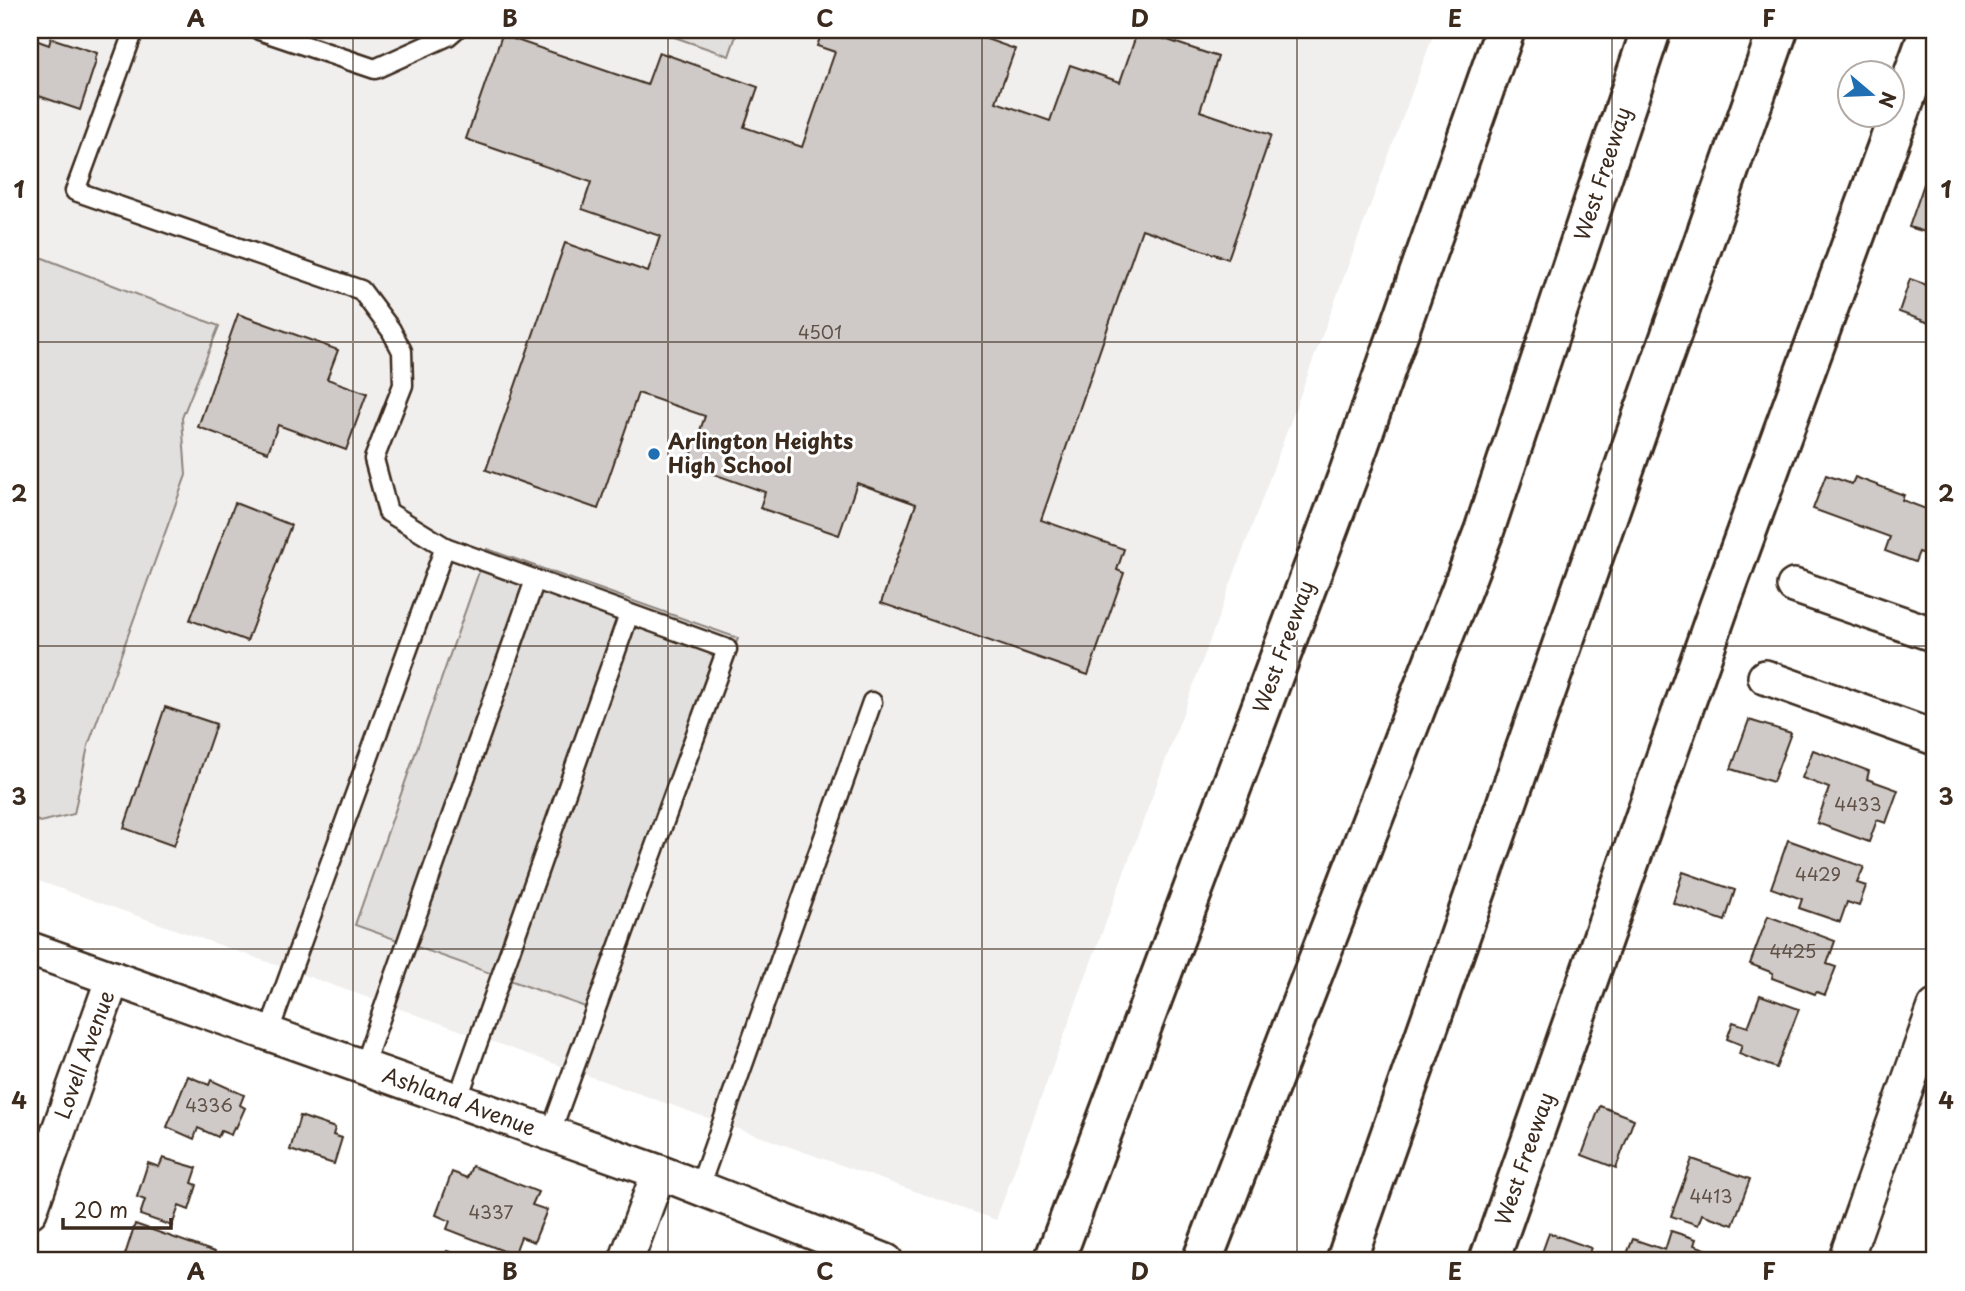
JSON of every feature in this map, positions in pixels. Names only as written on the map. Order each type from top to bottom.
[{"type":"main road","name":"West Freeway","points":[[1054,1261],[1344,486],[1504,30]]},
{"type":"main road","name":"West Freeway","points":[[1202,1261],[1484,531],[1651,30]]},
{"type":"main road","points":[[1346,1261],[1778,30]]},
{"type":"main road","name":"West Freeway","points":[[1489,1261],[1719,607],[1930,30]]},
{"type":"street","points":[[1794,586],[1935,635]]},
{"type":"street","points":[[1765,677],[1935,738]]},
{"type":"street","name":"Ashland Avenue","points":[[30,949],[659,1172],[886,1261]]},
{"type":"street","name":"Lovell Avenue","points":[[30,1211],[113,978]]},
{"type":"street","points":[[1845,1261],[1935,1007]]},
{"type":"street","points":[[626,1261],[659,1172]]},
{"type":"lane","points":[[134,30],[75,191],[361,290],[391,330],[402,351],[403,384],[374,459],[388,512],[444,547],[727,649],[551,1134]]},
{"type":"lane","points":[[258,30],[375,69],[448,36],[455,30]]},
{"type":"lane","points":[[268,1034],[444,547]]},
{"type":"lane","points":[[363,1067],[536,580]]},
{"type":"lane","points":[[457,1101],[629,614]]},
{"type":"lane","points":[[699,1188],[872,702]]},
{"type":"shaded area","name":"Arlington Heights High School","points":[[30,30],[1435,30],[996,1220],[30,878]]},
{"type":"shaded area","points":[[654,30],[738,30],[729,56]]},
{"type":"shaded area","points":[[30,253],[219,326],[182,418],[186,475],[88,746],[74,814],[40,822],[30,817]]},
{"type":"shaded area","points":[[487,549],[738,638],[605,1014],[355,925]]},
{"type":"building","points":[[823,30],[961,30],[1015,49],[996,102],[1050,121],[1070,65],[1120,82],[1138,30],[1218,57],[1200,111],[1271,135],[1228,259],[1142,229],[1041,520],[1124,549],[1117,570],[1124,573],[1088,675],[881,603],[916,504],[857,483],[839,535],[760,508],[765,492],[688,465],[705,416],[638,393],[598,509],[486,470],[565,243],[648,272],[660,236],[582,209],[591,182],[466,139],[502,35],[647,85],[659,52],[758,87],[744,127],[802,147],[835,52],[817,46]]},
{"type":"building","points":[[30,38],[49,45],[51,38],[97,53],[80,110],[30,93]]},
{"type":"building","points":[[1924,184],[1935,188],[1935,235],[1909,227]]},
{"type":"building","points":[[1910,279],[1935,288],[1935,325],[1899,312]]},
{"type":"building","points":[[238,314],[338,350],[327,379],[367,393],[346,450],[278,425],[268,452],[198,427]]},
{"type":"building","points":[[1826,475],[1852,484],[1855,477],[1904,495],[1902,500],[1931,511],[1932,506],[1935,507],[1935,557],[1919,552],[1915,562],[1885,551],[1890,537],[1813,509]]},
{"type":"building","points":[[235,503],[291,525],[247,641],[190,620]]},
{"type":"building","points":[[165,707],[216,724],[174,846],[124,828]]},
{"type":"building","points":[[1749,720],[1791,733],[1773,782],[1731,769]]},
{"type":"building","points":[[1813,750],[1869,771],[1867,779],[1898,790],[1886,823],[1877,820],[1869,842],[1817,823],[1829,788],[1802,778]]},
{"type":"building","points":[[1788,840],[1864,867],[1857,883],[1866,886],[1859,906],[1847,902],[1840,922],[1799,908],[1802,899],[1771,888]]},
{"type":"building","points":[[1683,872],[1735,890],[1725,921],[1673,903]]},
{"type":"building","points":[[1768,916],[1835,941],[1827,964],[1836,967],[1825,995],[1817,992],[1815,994],[1772,978],[1773,973],[1750,964]]},
{"type":"building","points":[[1760,995],[1799,1009],[1776,1068],[1739,1054],[1742,1045],[1727,1039],[1733,1022],[1748,1027]]},
{"type":"building","points":[[188,1076],[209,1085],[211,1080],[244,1095],[240,1105],[245,1108],[231,1135],[221,1131],[218,1137],[198,1128],[194,1139],[167,1127]]},
{"type":"building","points":[[1600,1106],[1634,1119],[1616,1168],[1582,1155]]},
{"type":"building","points":[[300,1116],[335,1128],[333,1135],[342,1138],[334,1164],[290,1150]]},
{"type":"building","points":[[163,1158],[197,1168],[192,1183],[197,1185],[189,1210],[179,1206],[172,1226],[140,1215],[145,1200],[137,1197],[148,1163],[159,1167]]},
{"type":"building","points":[[1692,1159],[1750,1179],[1733,1225],[1702,1214],[1698,1225],[1671,1216]]},
{"type":"building","points":[[472,1166],[538,1192],[532,1205],[547,1210],[534,1242],[521,1237],[514,1255],[447,1229],[450,1221],[436,1215],[452,1172],[467,1178]]},
{"type":"building","points":[[135,1224],[215,1252],[212,1261],[123,1261]]},
{"type":"building","points":[[1671,1231],[1696,1239],[1694,1245],[1725,1256],[1723,1261],[1624,1261],[1633,1239],[1665,1250]]},
{"type":"building","points":[[1549,1233],[1591,1248],[1586,1261],[1539,1261]]},
{"type":"building","points":[[447,1251],[477,1261],[444,1261]]},
{"type":"place","name":"Arlington Heights High School","points":[[654,454]]}]
